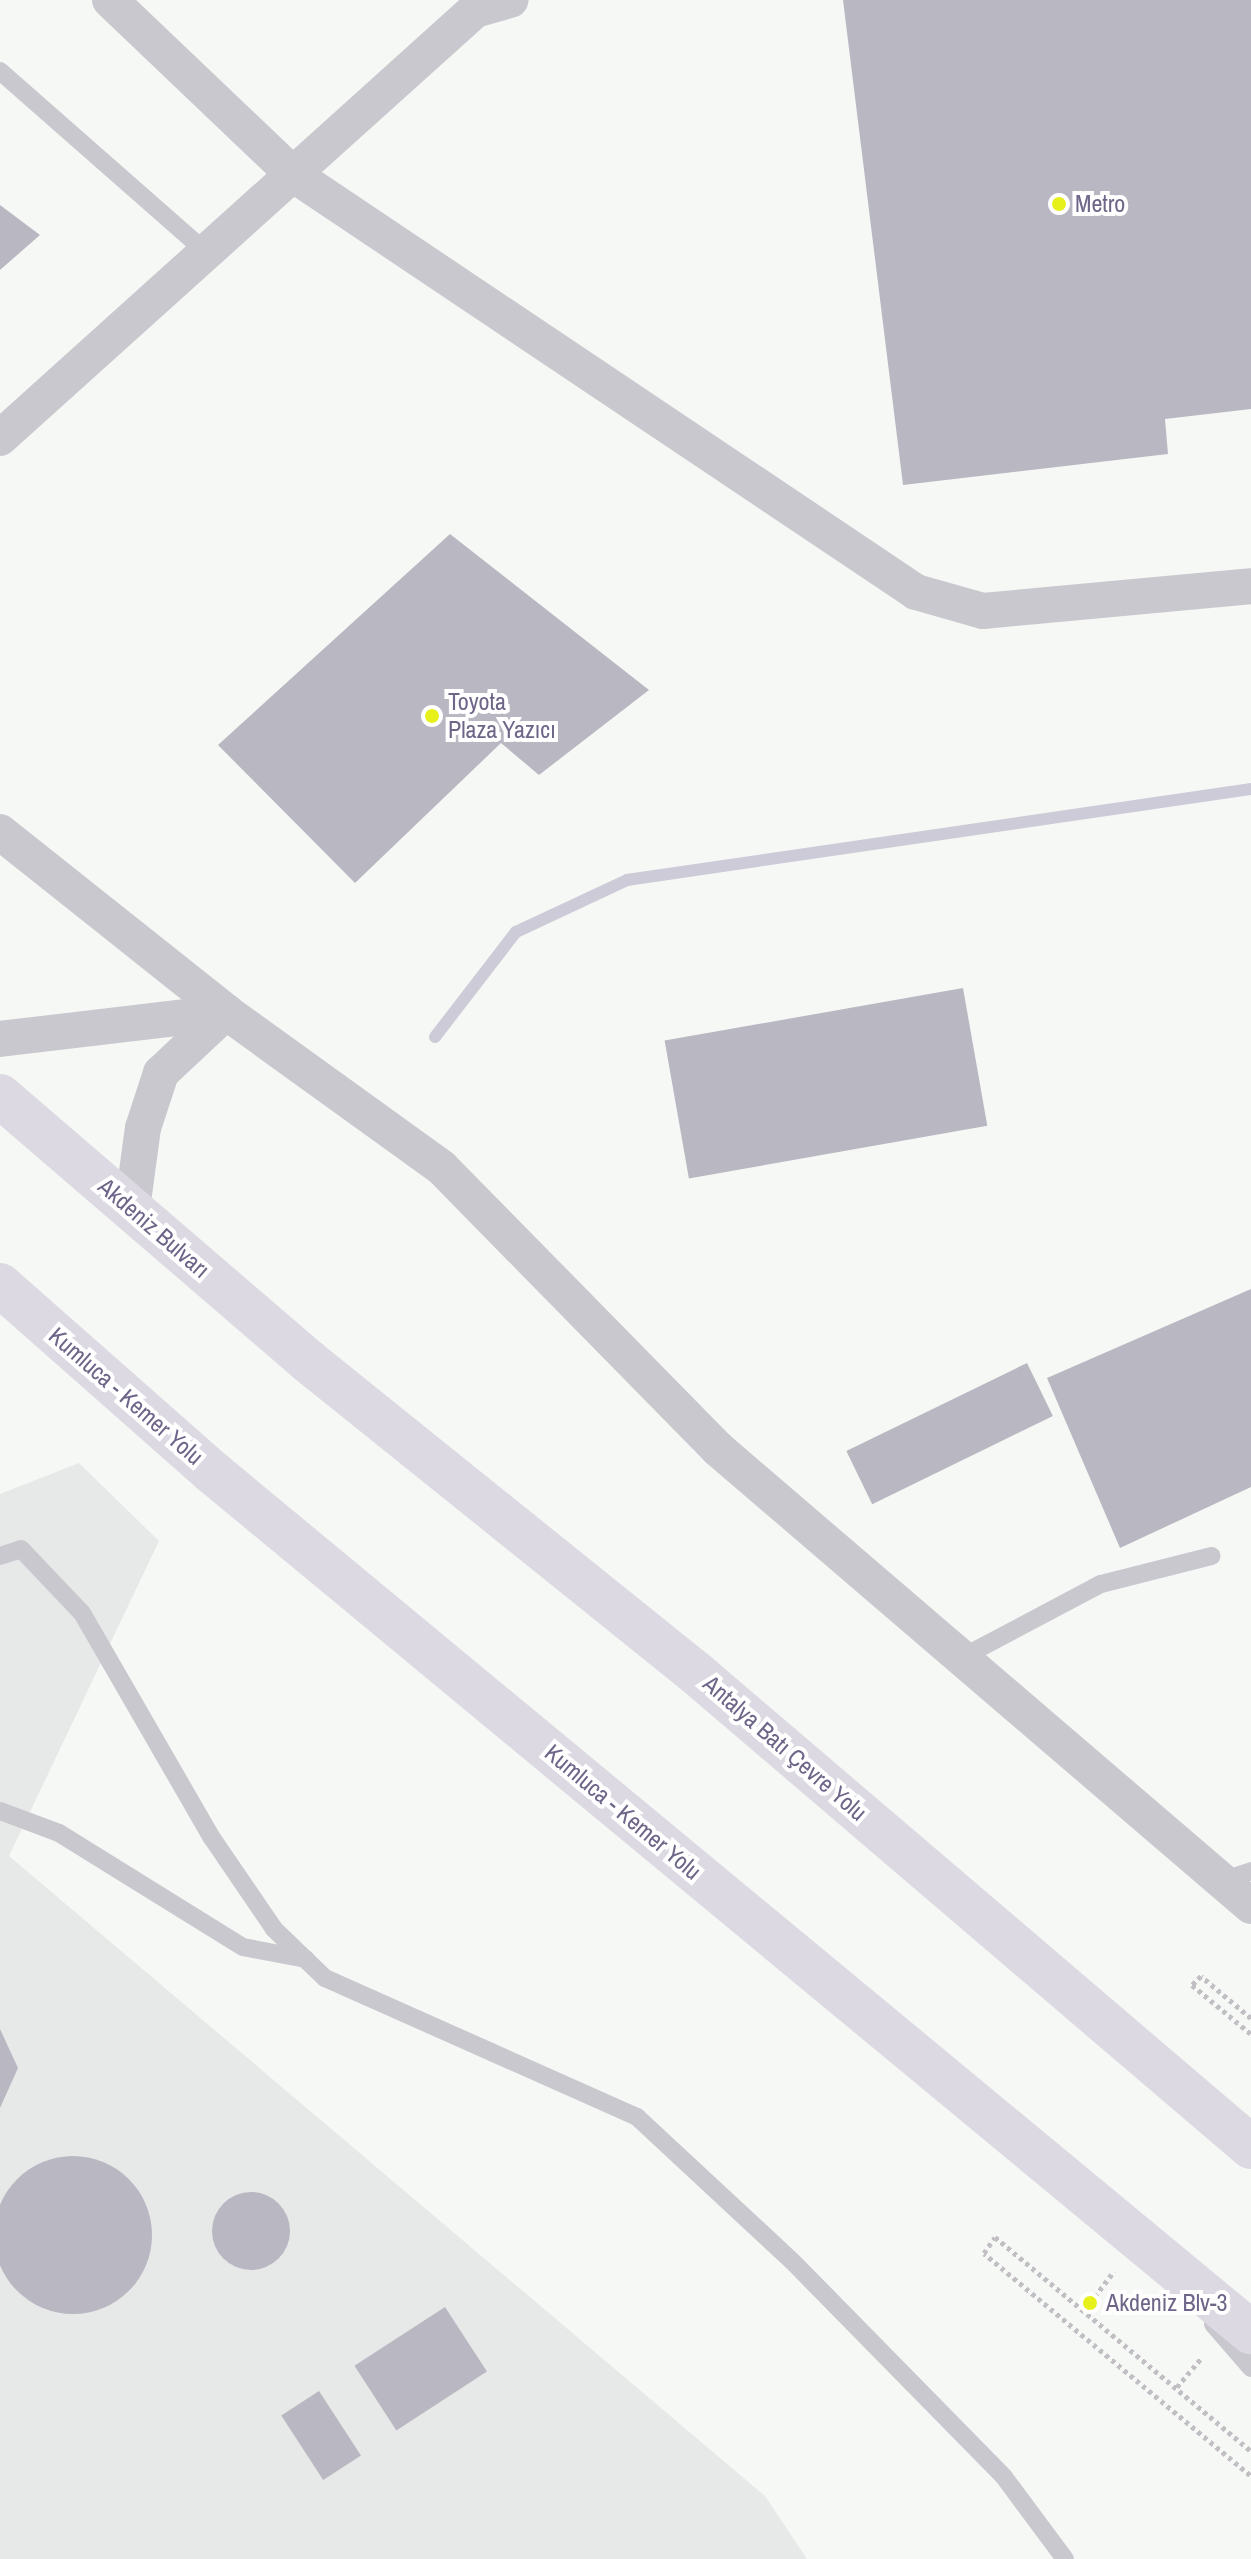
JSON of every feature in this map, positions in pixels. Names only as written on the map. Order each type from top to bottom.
[{"type":"highway","name":"Akdeniz Bulvarı","points":[[0,1096],[308,1361]]},
{"type":"highway","name":"Kumluca - Kemer Yolu","points":[[0,1285],[212,1472],[1251,2332]]},
{"type":"highway","name":"Antalya Batı Çevre Yolu","points":[[308,1361],[696,1673],[1251,2147]]},
{"type":"street","points":[[110,0],[294,175],[916,592],[983,611],[1251,586]]},
{"type":"street","points":[[0,438],[475,10],[511,0]]},
{"type":"street","points":[[0,832],[226,1012],[442,1168],[718,1449],[961,1658],[1236,1876],[1251,1906]]},
{"type":"street","points":[[0,1039],[226,1012]]},
{"type":"street","points":[[132,1209],[143,1128],[161,1073],[226,1012]]},
{"type":"lane","points":[[0,71],[207,253]]},
{"type":"lane","points":[[0,1556],[21,1549],[82,1613],[212,1838],[274,1929],[325,1978],[637,2117],[1004,2477],[1065,2559]]},
{"type":"lane","points":[[961,1658],[1101,1584],[1212,1556]]},
{"type":"lane","points":[[0,1811],[59,1833],[243,1947],[306,1959]]},
{"type":"lane","points":[[1152,2251],[1251,2368]]},
{"type":"path","points":[[1251,2018],[1201,1976],[1192,1985],[1251,2034]]},
{"type":"path","points":[[1250,2475],[984,2253],[995,2237],[1251,2451]]},
{"type":"shaded area","points":[[79,1463],[159,1541],[9,1856],[765,2496],[807,2559],[0,2559],[0,1494]]},
{"type":"building","name":"Metro","points":[[843,0],[1251,0],[1251,409],[1165,419],[1168,454],[903,485]]},
{"type":"building","points":[[0,205],[40,235],[0,270]]},
{"type":"building","name":"Toyota Plaza Yazıcı","points":[[450,534],[649,690],[539,775],[501,743],[355,883],[218,745]]},
{"type":"building","points":[[963,988],[987,1126],[689,1178],[665,1041]]},
{"type":"building","points":[[1251,1289],[1251,1487],[1120,1548],[1047,1378]]},
{"type":"building","points":[[1027,1363],[1053,1416],[872,1504],[846,1451]]},
{"type":"building","points":[[0,2029],[18,2068],[0,2108]]},
{"type":"building","points":[[73,2156],[103,2162],[129,2179],[146,2205],[152,2235],[146,2265],[129,2291],[103,2308],[73,2314],[43,2308],[17,2291],[0,2265],[-6,2235],[0,2205],[17,2179],[43,2162]]},
{"type":"building","points":[[251,2192],[266,2195],[279,2203],[287,2216],[290,2231],[287,2246],[279,2259],[266,2267],[251,2270],[236,2267],[223,2259],[215,2246],[212,2231],[215,2216],[223,2203],[236,2195]]},
{"type":"building","points":[[445,2307],[487,2372],[396,2430],[354,2366]]},
{"type":"building","points":[[319,2391],[361,2456],[323,2480],[281,2416]]},
{"type":"waterway","points":[[435,1037],[516,932],[627,880],[1251,789]]},
{"type":"place","name":"Metro","points":[[1059,204]]},
{"type":"place","name":"Toyota Plaza Yazıcı","points":[[432,716]]},
{"type":"place","name":"Akdeniz Blv-3","points":[[1090,2303]]}]
